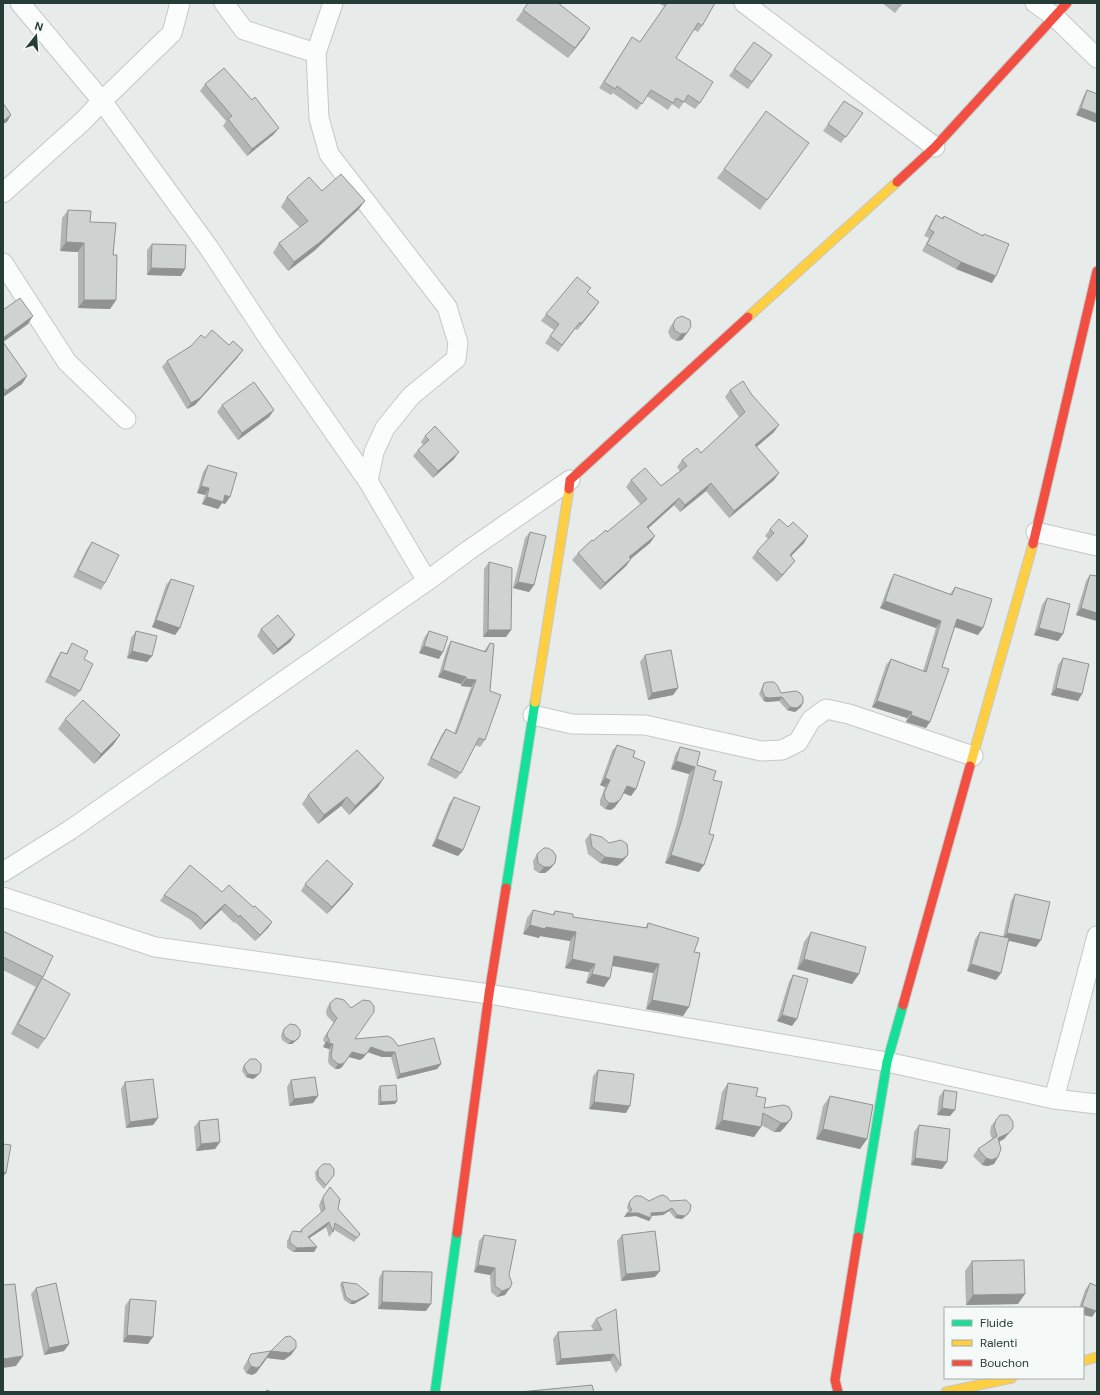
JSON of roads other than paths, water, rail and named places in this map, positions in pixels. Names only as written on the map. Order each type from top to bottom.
[{"type":"street","points":[[20,3],[102,101],[209,248],[269,338],[368,480],[427,581]]},
{"type":"street","points":[[3,193],[83,121],[172,33],[180,3]]},
{"type":"street","points":[[224,3],[244,30],[316,53]]},
{"type":"street","points":[[333,3],[316,53],[319,118],[329,154],[447,307],[458,343],[456,359],[411,396],[385,428],[374,452],[368,480]]},
{"type":"street","points":[[744,3],[935,147]]},
{"type":"street","points":[[1035,3],[1061,10],[1097,58]]},
{"type":"street","points":[[3,872],[70,830],[570,480],[935,147],[1061,10]]},
{"type":"street","points":[[3,263],[67,362],[126,419]]},
{"type":"street","points":[[838,1392],[835,1380],[887,1062],[1036,532],[1097,271]]},
{"type":"street","points":[[435,1392],[489,994],[570,480]]},
{"type":"street","points":[[1036,532],[1097,546]]},
{"type":"street","points":[[533,715],[572,724],[646,725],[761,751],[782,750],[798,742],[810,720],[826,710],[849,714],[973,756]]},
{"type":"street","points":[[3,897],[155,947],[489,994],[887,1062],[1054,1099],[1097,1104]]},
{"type":"street","points":[[1054,1099],[1097,936]]},
{"type":"street","points":[[1084,1361],[1097,1357]]},
{"type":"street","points":[[946,1392],[1007,1379]]}]
